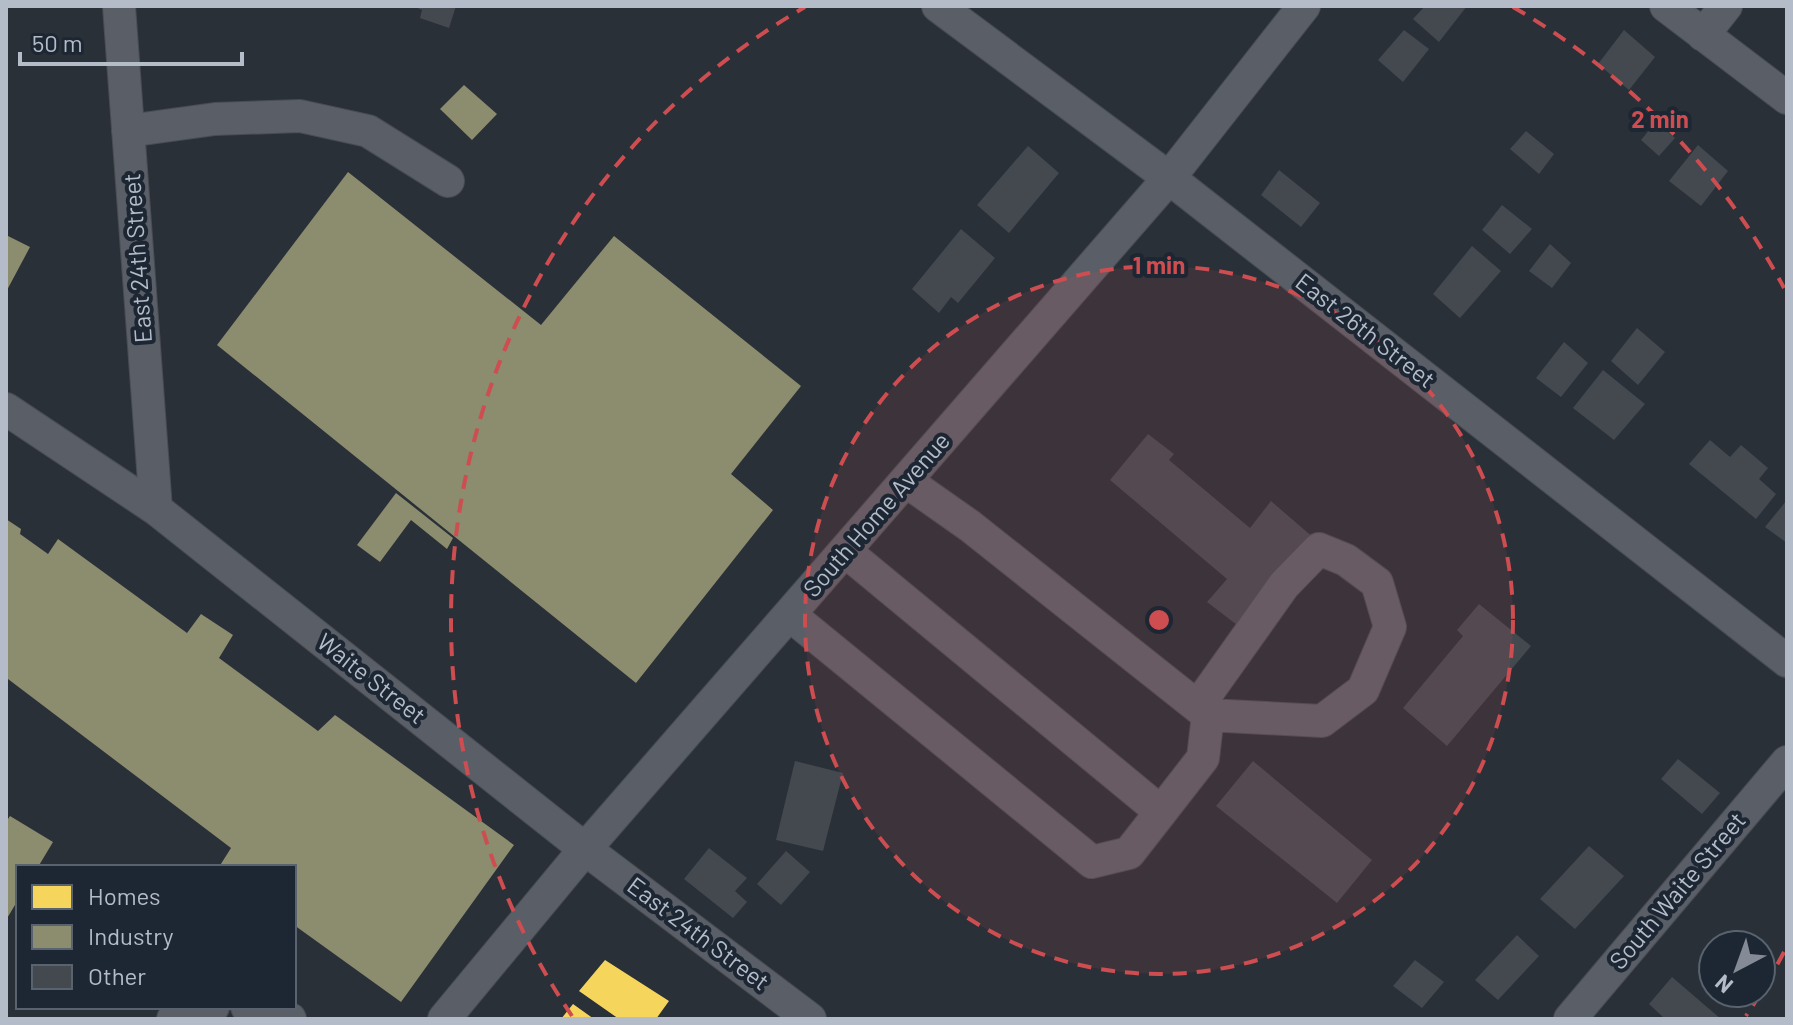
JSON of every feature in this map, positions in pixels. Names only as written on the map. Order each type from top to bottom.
[{"type":"street","name":"East 24th Street","points":[[119,6],[156,509]]},
{"type":"street","name":"East 26th Street","points":[[938,6],[1169,178],[1787,661]]},
{"type":"street","name":"South Home Avenue","points":[[444,1019],[585,849],[1169,178],[1304,6]]},
{"type":"street","points":[[1666,6],[1787,98]]},
{"type":"street","points":[[1703,35],[1726,6]]},
{"type":"street","points":[[128,131],[215,119],[300,116],[368,131],[448,181]]},
{"type":"street","name":"Waite Street","points":[[6,409],[156,509],[585,849]]},
{"type":"street","points":[[790,615],[1092,862],[1129,853],[1203,758],[1203,710],[1284,585],[1319,549],[1346,560],[1377,583],[1390,627],[1363,690],[1322,721],[1203,710],[970,526],[906,481]]},
{"type":"street","points":[[845,551],[1161,812]]},
{"type":"street","name":"South Waite Street","points":[[1570,1019],[1787,762]]},
{"type":"street","name":"East 24th Street","points":[[585,849],[810,1019]]},
{"type":"street","points":[[173,1019],[206,1009]]},
{"type":"street","points":[[254,1009],[290,1019]]},
{"type":"building: Homes","points":[[605,960],[669,1001],[656,1019],[619,1019],[579,991]]},
{"type":"building: Homes","points":[[573,1004],[594,1019],[561,1019]]},
{"type":"building: Industry","points":[[464,85],[497,114],[472,140],[440,109]]},
{"type":"building: Industry","points":[[348,172],[541,325],[614,236],[801,386],[731,474],[773,510],[636,683],[217,345]]},
{"type":"building: Industry","points":[[6,235],[30,247],[6,292]]},
{"type":"building: Industry","points":[[396,493],[453,538],[447,549],[411,520],[380,562],[357,545]]},
{"type":"building: Industry","points":[[6,519],[21,529],[20,534],[48,554],[58,539],[187,633],[201,614],[233,635],[219,658],[318,731],[335,715],[514,845],[401,1002],[296,926],[296,865],[220,865],[231,848],[8,679],[6,682]]},
{"type":"building: Industry","points":[[10,816],[53,842],[39,865],[16,865],[16,903],[6,920],[6,822]]},
{"type":"building: Other","points":[[413,6],[456,6],[449,28],[420,18],[422,10]]},
{"type":"building: Other","points":[[1425,6],[1467,6],[1439,42],[1413,19]]},
{"type":"building: Other","points":[[1404,30],[1429,49],[1403,82],[1378,60]]},
{"type":"building: Other","points":[[1624,30],[1655,57],[1629,90],[1598,64]]},
{"type":"building: Other","points":[[1656,122],[1675,138],[1659,156],[1641,140]]},
{"type":"building: Other","points":[[1526,131],[1554,154],[1539,174],[1510,149]]},
{"type":"building: Other","points":[[1698,145],[1728,171],[1701,206],[1669,181]]},
{"type":"building: Other","points":[[1028,146],[1059,173],[1009,233],[977,205]]},
{"type":"building: Other","points":[[1279,170],[1320,203],[1301,227],[1261,195]]},
{"type":"building: Other","points":[[1502,205],[1532,229],[1510,254],[1482,230]]},
{"type":"building: Other","points":[[961,229],[995,258],[958,303],[951,297],[939,313],[912,289]]},
{"type":"building: Other","points":[[1550,244],[1571,263],[1552,288],[1529,271]]},
{"type":"building: Other","points":[[1472,246],[1501,271],[1460,318],[1433,294]]},
{"type":"building: Other","points":[[1637,328],[1665,352],[1638,385],[1611,361]]},
{"type":"building: Other","points":[[1564,342],[1588,363],[1561,397],[1536,378]]},
{"type":"building: Other","points":[[1603,370],[1645,404],[1614,440],[1573,408]]},
{"type":"building: Other","points":[[1148,434],[1174,454],[1169,460],[1250,528],[1271,501],[1315,539],[1241,628],[1207,602],[1227,579],[1110,480]]},
{"type":"building: Other","points":[[1710,440],[1730,457],[1741,445],[1768,468],[1759,479],[1776,494],[1756,519],[1689,464]]},
{"type":"building: Other","points":[[1787,500],[1787,543],[1765,527]]},
{"type":"building: Other","points":[[1479,604],[1531,646],[1447,746],[1403,708],[1463,636],[1457,630]]},
{"type":"building: Other","points":[[1678,759],[1720,793],[1702,814],[1661,779]]},
{"type":"building: Other","points":[[795,761],[843,773],[823,851],[776,840]]},
{"type":"building: Other","points":[[1253,761],[1372,860],[1337,903],[1216,806]]},
{"type":"building: Other","points":[[1589,846],[1624,876],[1575,929],[1540,899]]},
{"type":"building: Other","points":[[709,848],[747,878],[735,891],[747,902],[733,918],[684,879]]},
{"type":"building: Other","points":[[786,851],[810,872],[781,905],[757,884]]},
{"type":"building: Other","points":[[1517,935],[1539,956],[1498,1000],[1475,980]]},
{"type":"building: Other","points":[[1415,960],[1444,982],[1422,1008],[1393,986]]},
{"type":"building: Other","points":[[1672,977],[1697,998],[1697,1009],[1709,1009],[1721,1019],[1665,1019],[1649,1004]]}]
